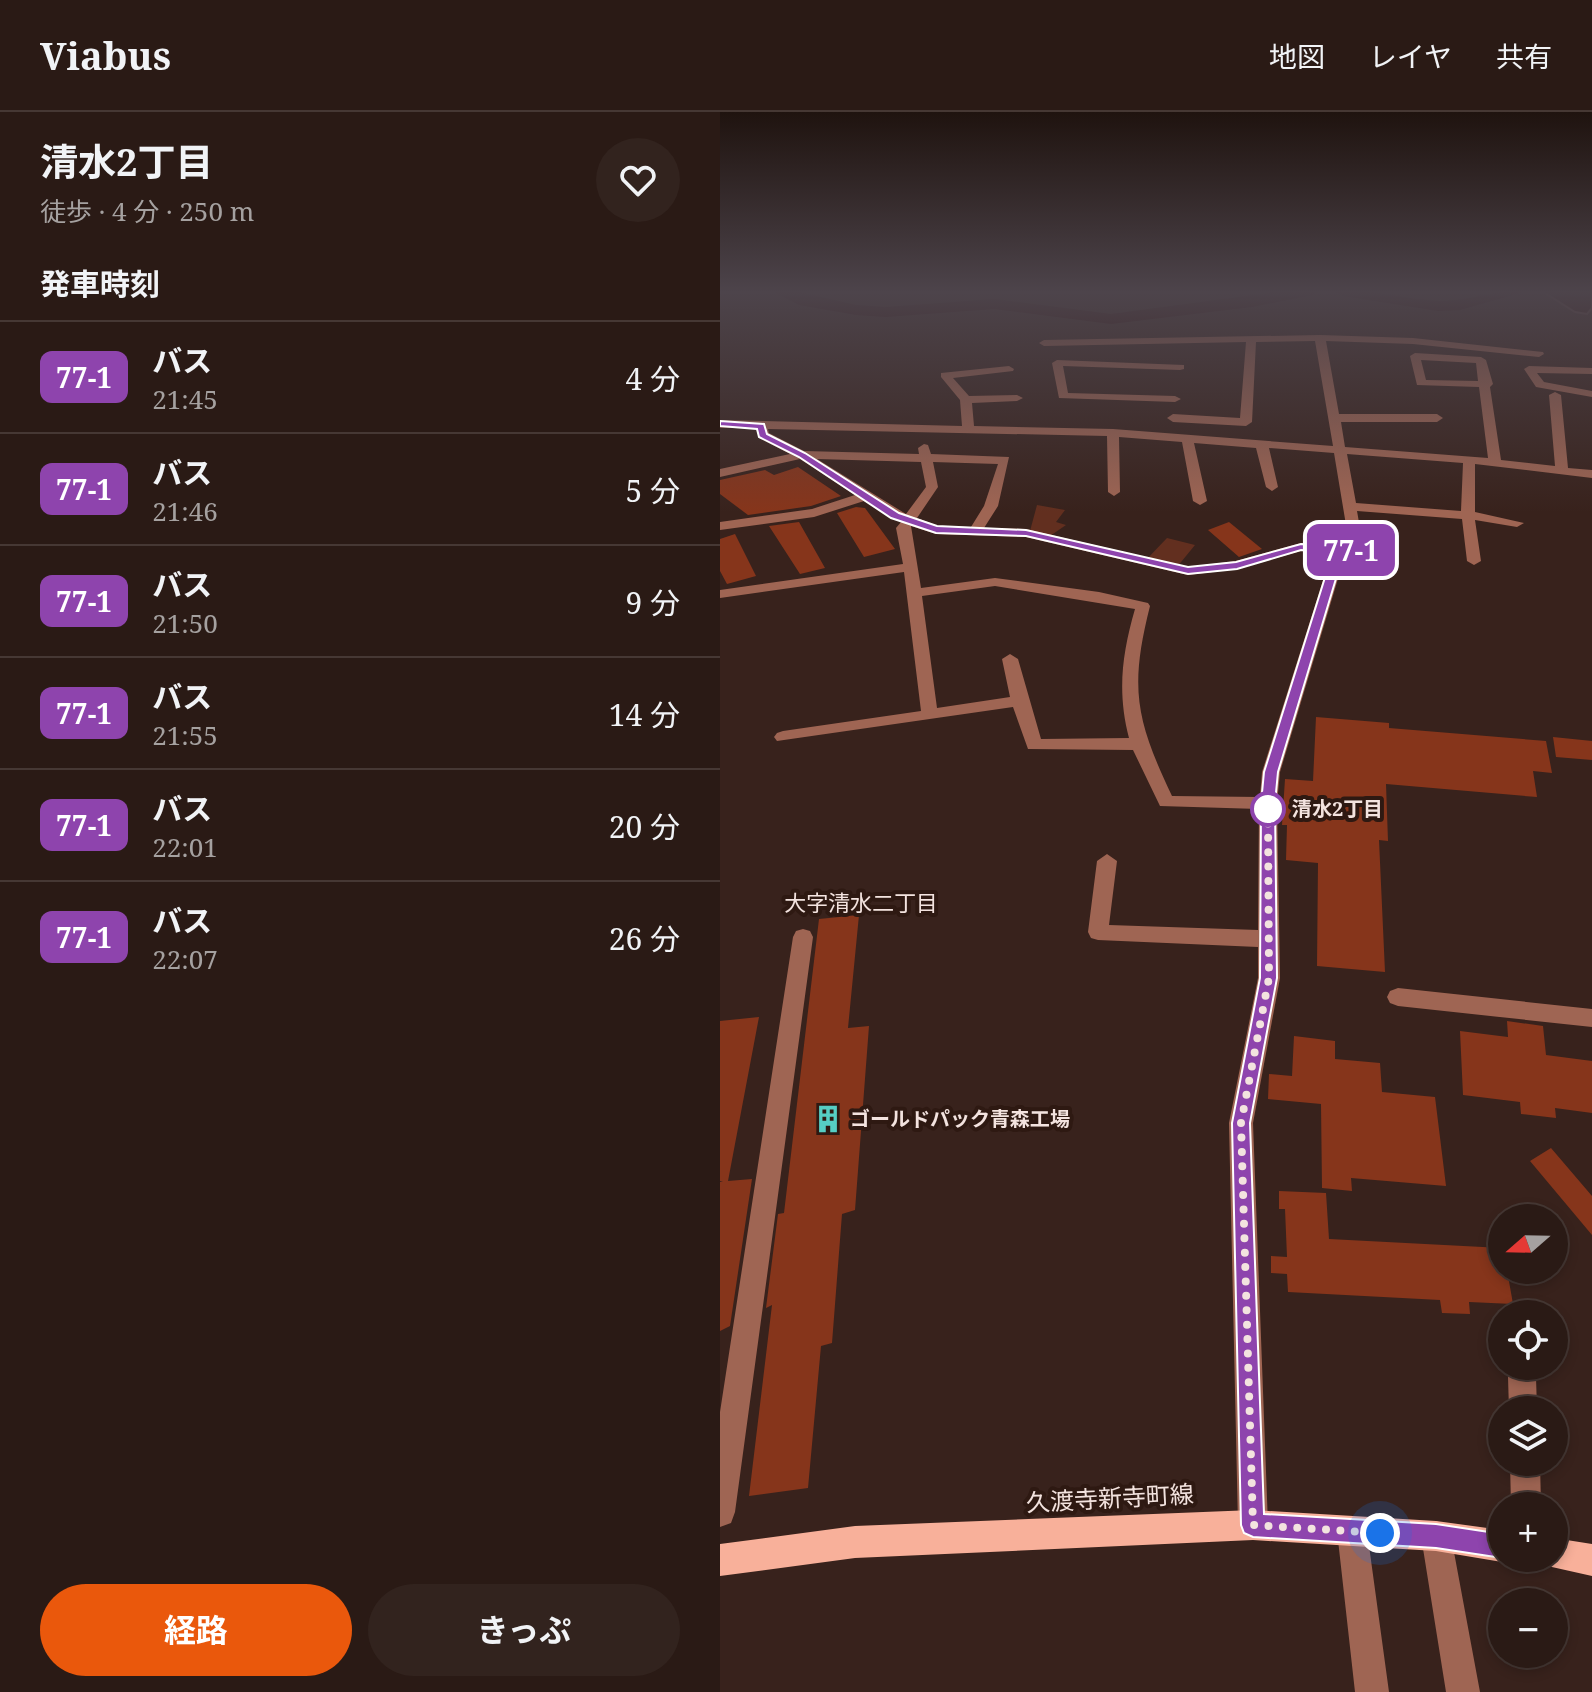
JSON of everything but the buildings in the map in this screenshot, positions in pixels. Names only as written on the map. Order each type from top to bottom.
[{"type":"main road","name":"久渡寺新寺町線","points":[[720,1560],[855,1542],[1253,1525],[1436,1536],[1488,1544]]},
{"type":"main road","points":[[1568,1556],[1592,1560]]},
{"type":"street","points":[[1057,365],[1063,396],[1177,383]]},
{"type":"street","points":[[1067,365],[1177,383]]},
{"type":"street","points":[[1170,437],[1179,365]]},
{"type":"street","points":[[1173,418],[1246,422],[1249,365]]},
{"type":"street","points":[[1253,1525],[1241,1123],[1269,978],[1268,803],[1271,772],[1333,571],[1353,550],[1355,537],[1325,365]]},
{"type":"street","points":[[1417,365],[1421,383],[1487,384]]},
{"type":"street","points":[[1482,365],[1495,462]]},
{"type":"street","points":[[968,428],[966,400],[945,375],[1009,369]]},
{"type":"street","points":[[1592,371],[1529,369],[1540,385],[1592,394]]},
{"type":"street","points":[[1555,395],[1562,469]]},
{"type":"street","points":[[966,400],[1017,398]]},
{"type":"street","points":[[1336,418],[1437,418]]},
{"type":"street","points":[[720,424],[1113,433],[1495,462],[1592,474]]},
{"type":"street","points":[[761,426],[763,435],[802,455],[909,522],[936,530],[1026,533],[1188,571],[1237,565],[1301,547],[1353,550]]},
{"type":"street","points":[[919,427],[932,487],[903,528],[911,567],[918,651],[930,715]]},
{"type":"street","points":[[1113,433],[1114,492]]},
{"type":"street","points":[[1187,438],[1200,501]]},
{"type":"street","points":[[1261,442],[1272,487]]},
{"type":"street","points":[[720,473],[802,455],[1005,460],[991,506],[974,533]]},
{"type":"street","points":[[1469,460],[1468,515],[1474,561]]},
{"type":"street","points":[[720,526],[814,513],[866,496]]},
{"type":"street","points":[[1349,506],[1468,515],[1517,523]]},
{"type":"street","points":[[720,594],[911,567]]},
{"type":"street","points":[[914,593],[995,582],[1099,596],[1143,606],[1126,667],[1127,702],[1139,744],[1166,802],[1268,803]]},
{"type":"street","points":[[1010,659],[1019,701],[1034,745],[1139,744]]},
{"type":"street","points":[[783,737],[1019,701]]},
{"type":"street","points":[[1107,861],[1098,932],[1271,939]]},
{"type":"street","points":[[720,1512],[803,937]]},
{"type":"street","points":[[1398,997],[1592,1018]]},
{"type":"street","points":[[1352,1531],[1372,1692]]},
{"type":"street","points":[[1436,1536],[1463,1692]]},
{"type":"shaded area","points":[[1037,505],[1065,510],[1056,522],[1066,525],[1050,536],[1030,531]]},
{"type":"shaded area","points":[[1167,538],[1195,545],[1177,567],[1145,561]]},
{"type":"bus line","name":"77-1","points":[[720,424],[761,426],[763,435],[802,455],[895,515],[936,530],[1026,533],[1167,569],[1188,571],[1237,565],[1301,547],[1353,550],[1333,571],[1271,772],[1268,803],[1269,978],[1241,1123],[1253,1525],[1436,1536],[1488,1544]]},
{"type":"place","name":"清水2丁目","points":[[1268,809]]},
{"type":"place","name":"ゴールドパック青森工場","points":[[828,1119]]},
{"type":"district","name":"大字清水二丁目","points":[[861,903]]},
{"type":"route","points":[[1268,809],[1269,978],[1241,1123],[1253,1525],[1380,1533]]}]
